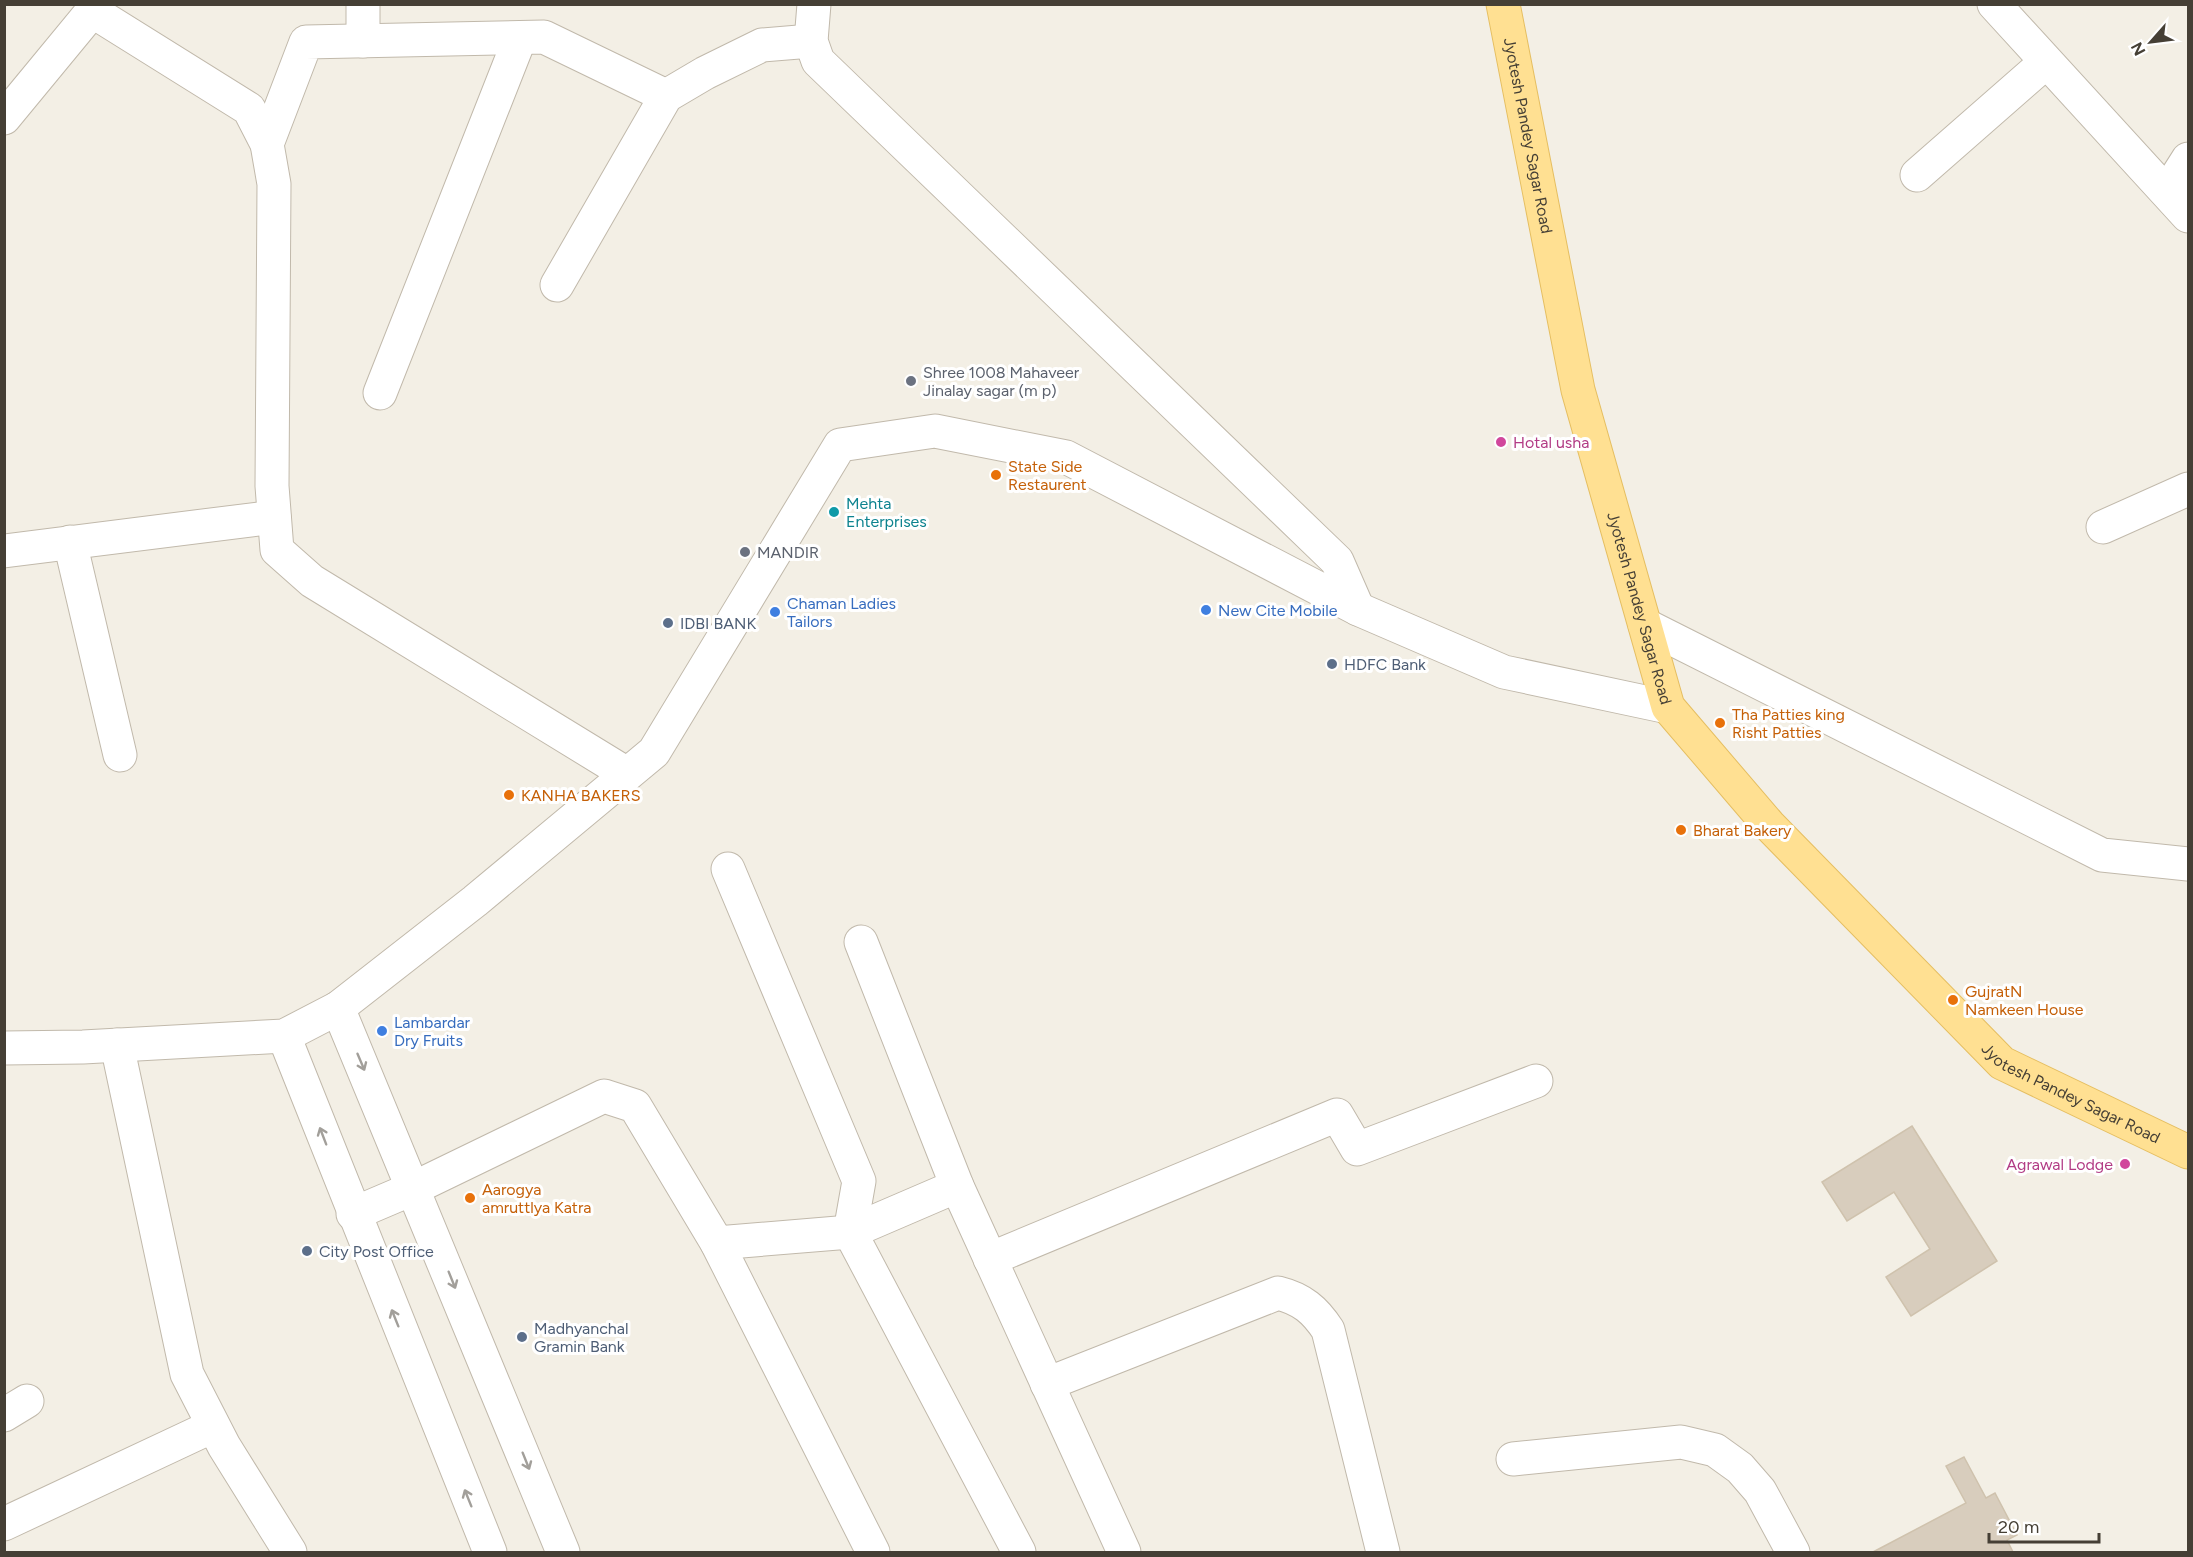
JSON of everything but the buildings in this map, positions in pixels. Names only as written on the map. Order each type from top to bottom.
[{"type":"main road","name":"Jyotesh Pandey Sagar Road","points":[[1503,4],[1578,390],[1668,707],[1769,825],[2002,1063],[2188,1152]]},
{"type":"street","points":[[363,4],[363,41]]},
{"type":"street","points":[[814,4],[811,41],[818,61],[1337,561],[1358,609]]},
{"type":"street","points":[[1994,4],[2188,216]]},
{"type":"street","points":[[4,118],[95,8],[249,109],[267,144],[274,184],[274,517],[277,550],[312,581],[627,774]]},
{"type":"street","points":[[267,144],[306,42],[544,37],[666,96]]},
{"type":"street","points":[[380,393],[520,38]]},
{"type":"street","points":[[557,285],[666,96],[705,73],[762,45],[811,41]]},
{"type":"street","points":[[1917,175],[2046,62]]},
{"type":"street","points":[[2166,192],[2188,159]]},
{"type":"street","points":[[4,1048],[117,1045],[284,1036],[338,1008],[474,901],[654,752],[840,445],[935,432],[1066,457],[1358,609],[1504,672],[1668,707]]},
{"type":"street","points":[[2103,527],[2188,489]]},
{"type":"street","points":[[4,551],[274,517]]},
{"type":"street","points":[[70,542],[120,755]]},
{"type":"street","points":[[1645,625],[2102,855],[2188,864]]},
{"type":"street","points":[[728,869],[859,1181],[850,1232],[1019,1552]]},
{"type":"street","points":[[861,942],[957,1186],[1124,1552]]},
{"type":"street","points":[[338,1008],[563,1552]]},
{"type":"street","points":[[284,1036],[353,1214],[490,1552]]},
{"type":"street","points":[[117,1045],[187,1374],[213,1426],[290,1552]]},
{"type":"street","points":[[990,1259],[1336,1115],[1356,1149],[1536,1081]]},
{"type":"street","points":[[353,1214],[414,1188],[604,1096],[635,1106],[717,1243],[873,1552]]},
{"type":"street","points":[[717,1243],[850,1232],[957,1186]]},
{"type":"street","points":[[1047,1383],[1278,1293],[1293,1297],[1308,1305],[1328,1330],[1383,1552]]},
{"type":"street","points":[[4,1524],[213,1426]]},
{"type":"street","points":[[1513,1459],[1681,1442],[1714,1450],[1740,1468],[1760,1491],[1793,1552]]},
{"type":"place","name":"Shree 1008 Mahaveer Jinalay sagar (m p)","points":[[911,381]]},
{"type":"place","name":"Hotal usha","points":[[1501,442]]},
{"type":"place","name":"State Side Restaurent","points":[[996,475]]},
{"type":"place","name":"Mehta Enterprises","points":[[834,512]]},
{"type":"place","name":"MANDIR","points":[[745,552]]},
{"type":"place","name":"New Cite Mobile","points":[[1206,610]]},
{"type":"place","name":"Chaman Ladies Tailors","points":[[775,612]]},
{"type":"place","name":"IDBI BANK","points":[[668,623]]},
{"type":"place","name":"HDFC Bank","points":[[1332,664]]},
{"type":"place","name":"Tha Patties king Risht Patties","points":[[1720,723]]},
{"type":"place","name":"KANHA BAKERS","points":[[509,795]]},
{"type":"place","name":"Bharat Bakery","points":[[1681,830]]},
{"type":"place","name":"GujratN Namkeen House","points":[[1953,1000]]},
{"type":"place","name":"Lambardar Dry Fruits","points":[[382,1031]]},
{"type":"place","name":"Agrawal Lodge","points":[[2125,1164]]},
{"type":"place","name":"Aarogya amruttlya Katra","points":[[470,1198]]},
{"type":"place","name":"City Post Office","points":[[307,1251]]},
{"type":"place","name":"Madhyanchal Gramin Bank","points":[[522,1337]]}]
